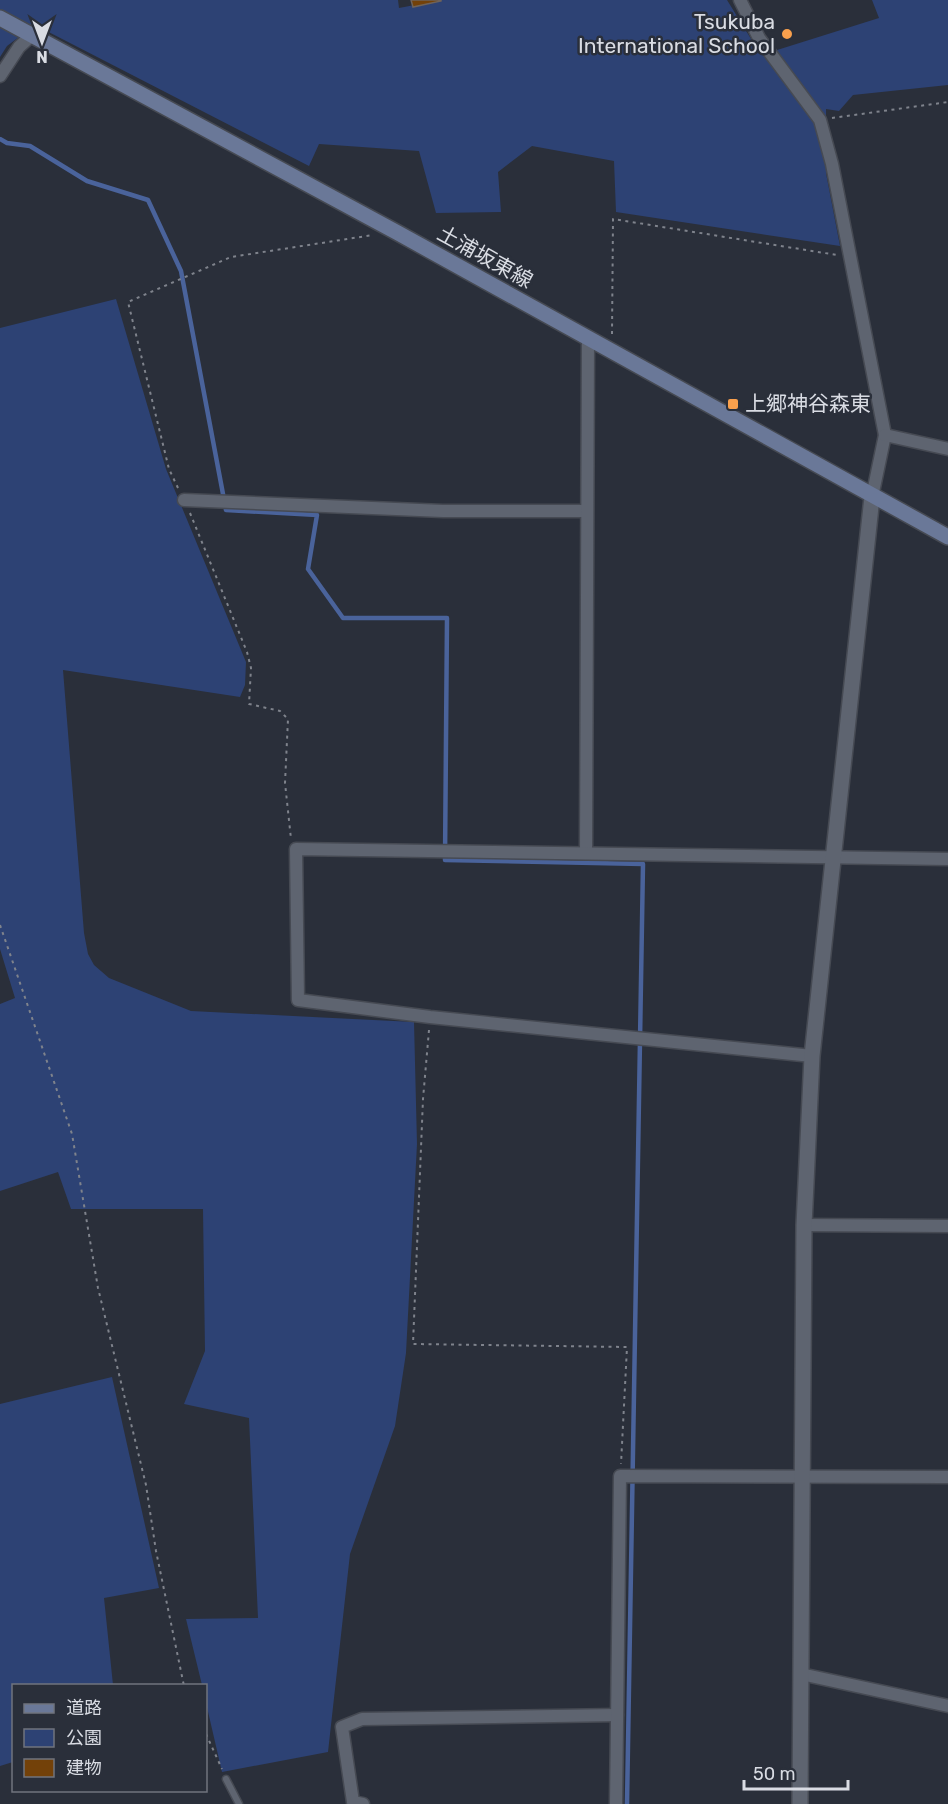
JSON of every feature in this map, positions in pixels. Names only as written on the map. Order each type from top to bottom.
[{"type":"main road","name":"土浦坂東線","points":[[0,18],[398,232],[872,497],[948,537]]},
{"type":"street","points":[[740,0],[759,38],[820,120],[832,164],[885,435],[872,497],[812,1056],[804,1225],[800,1804]]},
{"type":"street","points":[[0,76],[19,48],[32,35]]},
{"type":"street","points":[[586,854],[588,339]]},
{"type":"street","points":[[885,435],[948,449]]},
{"type":"street","points":[[184,500],[311,503],[443,511],[586,511]]},
{"type":"street","points":[[812,1056],[430,1017],[298,1000],[296,849],[948,859]]},
{"type":"street","points":[[804,1225],[948,1226]]},
{"type":"street","points":[[616,1804],[620,1476],[948,1477]]},
{"type":"street","points":[[801,1674],[948,1706]]},
{"type":"street","points":[[363,1804],[353,1802],[342,1727],[362,1719],[617,1715]]},
{"type":"lane","points":[[226,1779],[239,1804]]},
{"type":"path","points":[[820,120],[948,102]]},
{"type":"path","points":[[612,352],[613,219],[850,257]]},
{"type":"path","points":[[296,849],[290,836],[285,783],[288,719],[280,711],[249,704],[251,668],[247,652],[169,469],[128,302],[231,256],[398,232]]},
{"type":"path","points":[[0,925],[72,1134],[98,1288],[146,1485],[156,1551],[184,1684]]},
{"type":"path","points":[[430,1017],[423,1099],[413,1344],[627,1347],[620,1476]]},
{"type":"path","points":[[207,1736],[226,1779]]},
{"type":"green space","points":[[0,0],[398,0],[399,8],[441,0],[727,0],[761,55],[879,18],[872,0],[948,0],[948,85],[853,95],[839,111],[826,109],[826,173],[840,246],[616,212],[614,161],[532,146],[498,172],[501,212],[436,213],[419,151],[319,144],[309,166],[35,25],[7,46],[0,57]]},
{"type":"green space","points":[[116,299],[166,469],[246,662],[245,685],[240,697],[63,670],[84,933],[88,954],[94,965],[109,978],[191,1011],[414,1022],[417,1144],[406,1353],[395,1426],[350,1554],[328,1752],[222,1772],[207,1707],[207,1684],[202,1684],[186,1619],[258,1618],[249,1418],[184,1404],[205,1351],[203,1209],[71,1209],[58,1172],[0,1191],[0,1004],[15,998],[0,949],[0,328]]},
{"type":"green space","points":[[112,1377],[159,1588],[104,1598],[113,1684],[12,1684],[12,1762],[0,1766],[0,1404]]},
{"type":"building","points":[[411,0],[441,0],[441,1],[413,7]]},
{"type":"waterway","points":[[0,139],[7,143],[30,146],[87,181],[148,200],[181,271],[226,510],[317,515],[308,569],[343,618],[447,618],[445,860],[643,864],[627,1804]]},
{"type":"place","name":"Tsukuba International School","points":[[787,34]]},
{"type":"place","name":"上郷神谷森東","points":[[733,404]]}]
